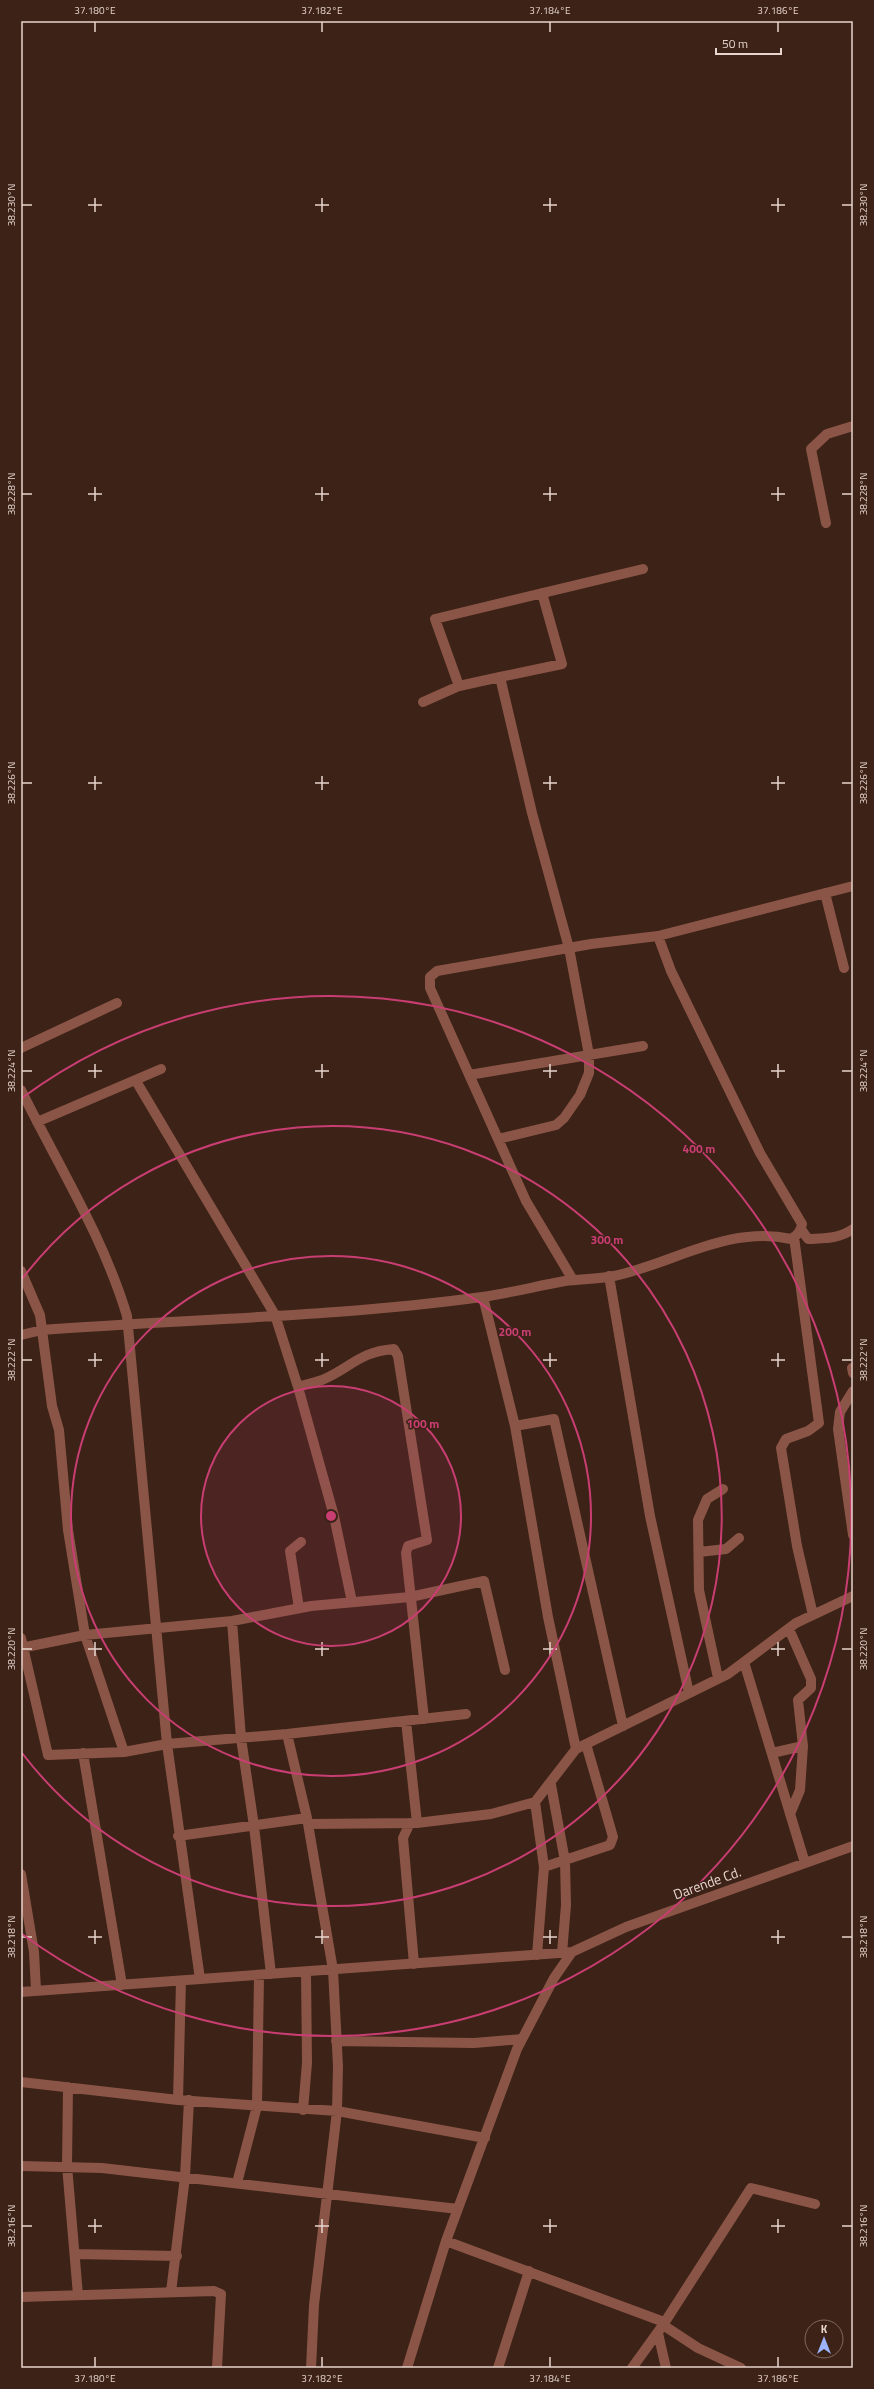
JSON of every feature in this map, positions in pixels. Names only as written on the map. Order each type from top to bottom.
[{"type":"street","points":[[826,523],[811,448],[827,434],[853,426]]},
{"type":"street","points":[[459,686],[435,619],[643,569]]},
{"type":"street","points":[[423,702],[459,686],[562,664],[542,593]]},
{"type":"street","points":[[498,1139],[556,1125],[564,1118],[580,1095],[589,1073],[589,1053],[569,948],[532,813],[500,677]]},
{"type":"street","points":[[573,1280],[526,1201],[430,988],[430,977],[437,971],[569,948],[658,936],[853,886]]},
{"type":"street","points":[[825,893],[844,968]]},
{"type":"street","points":[[658,936],[671,971],[760,1153],[802,1224],[797,1233],[819,1423],[808,1431],[786,1439],[781,1448],[797,1546],[813,1615]]},
{"type":"street","points":[[21,1048],[117,1002]]},
{"type":"street","points":[[469,1075],[589,1053],[642,1046]]},
{"type":"street","points":[[37,1122],[136,1081],[161,1069]]},
{"type":"street","points":[[136,1081],[275,1315],[298,1387],[334,1516],[352,1602]]},
{"type":"street","points":[[21,1090],[103,1249],[117,1282],[127,1316],[126,1324],[158,1627],[167,1744],[178,1836],[200,1979]]},
{"type":"street","points":[[21,1335],[42,1330],[324,1312],[483,1297],[573,1280],[609,1276],[707,1245],[752,1237],[797,1233],[808,1239],[834,1238],[844,1235],[853,1229]]},
{"type":"street","points":[[21,1271],[40,1315],[52,1406],[59,1430],[68,1530],[85,1635],[124,1752]]},
{"type":"street","points":[[609,1276],[650,1516],[689,1693]]},
{"type":"street","points":[[483,1297],[514,1426],[548,1617],[576,1750]]},
{"type":"street","points":[[298,1387],[323,1379],[369,1353],[394,1349],[398,1356],[427,1540],[408,1546],[406,1553],[424,1719]]},
{"type":"street","points":[[853,1391],[840,1412],[838,1429],[853,1535]]},
{"type":"street","points":[[514,1426],[554,1419],[623,1726]]},
{"type":"street","points":[[718,1678],[699,1590],[698,1520],[707,1499],[723,1489]]},
{"type":"street","points":[[699,1552],[726,1549],[739,1538]]},
{"type":"street","points":[[299,1608],[290,1551],[301,1542]]},
{"type":"street","points":[[466,1714],[406,1722],[287,1734],[167,1744],[124,1752],[48,1755],[22,1644],[158,1627],[232,1621],[299,1608],[410,1597],[484,1581],[505,1670]]},
{"type":"street","points":[[178,1836],[307,1821],[413,1823],[491,1814],[535,1802],[576,1750],[718,1678],[744,1662],[789,1628],[853,1596]]},
{"type":"street","points":[[232,1621],[241,1738],[254,1826],[271,1974]]},
{"type":"street","points":[[789,1628],[811,1679],[811,1688],[798,1700],[803,1746],[800,1790],[790,1814]]},
{"type":"street","points":[[744,1662],[805,1863]]},
{"type":"street","points":[[406,1722],[413,1823],[403,1838],[414,1964]]},
{"type":"street","points":[[287,1734],[307,1821],[333,1970],[336,2041],[337,2111],[314,2304],[311,2368]]},
{"type":"street","points":[[544,1867],[610,1845],[613,1837],[586,1744]]},
{"type":"street","points":[[772,1753],[803,1746]]},
{"type":"street","points":[[83,1753],[122,1985]]},
{"type":"street","points":[[550,1784],[564,1861],[566,1905],[562,1953]]},
{"type":"street","points":[[535,1802],[544,1867],[536,1955]]},
{"type":"street","name":"Darende Cd.","points":[[572,1952],[626,1927],[853,1846]]},
{"type":"street","points":[[21,1874],[34,1952],[36,1990]]},
{"type":"street","points":[[21,1992],[572,1952]]},
{"type":"street","points":[[407,2368],[446,2241],[522,2039],[554,1978],[572,1952]]},
{"type":"street","points":[[303,2110],[306,2063],[306,1972]]},
{"type":"street","points":[[237,2183],[257,2106],[259,1975]]},
{"type":"street","points":[[171,2292],[185,2177],[180,1981]]},
{"type":"street","points":[[336,2041],[474,2043],[522,2039]]},
{"type":"street","points":[[21,2082],[183,2100],[303,2110],[337,2111],[485,2138]]},
{"type":"street","points":[[68,2087],[67,2166],[78,2295]]},
{"type":"street","points":[[21,2166],[102,2168],[458,2209]]},
{"type":"street","points":[[632,2368],[662,2327],[751,2188],[815,2204]]},
{"type":"street","points":[[446,2241],[529,2271],[662,2327],[698,2348],[741,2368]]},
{"type":"street","points":[[74,2254],[176,2256]]},
{"type":"street","points":[[498,2368],[529,2271]]},
{"type":"street","points":[[21,2297],[214,2291],[221,2294],[217,2368]]},
{"type":"street","points":[[662,2327],[666,2368]]}]
